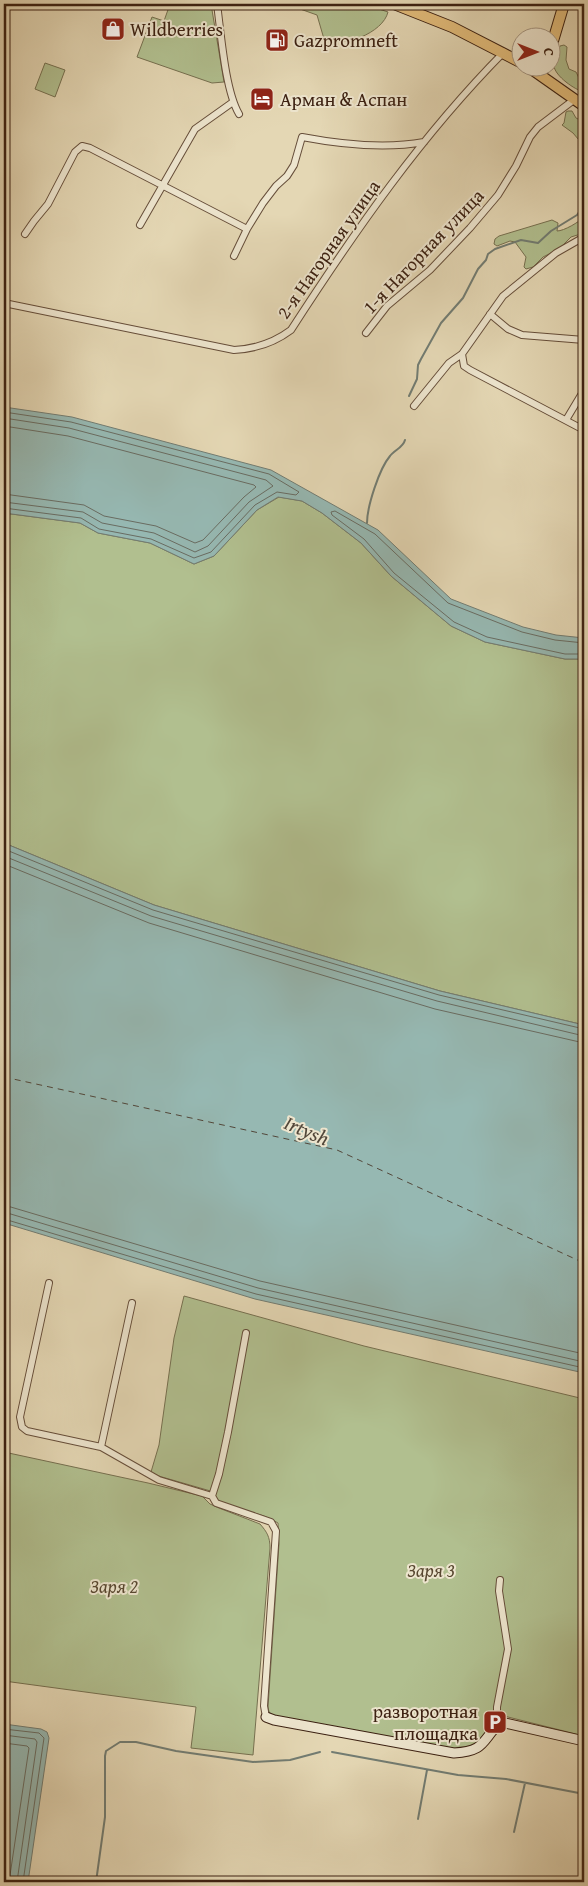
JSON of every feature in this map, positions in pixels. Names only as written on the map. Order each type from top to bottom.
[{"type":"main road","points":[[394,4],[452,27],[510,56]]},
{"type":"main road","points":[[557,28],[564,4]]},
{"type":"main road","points":[[548,78],[584,106]]},
{"type":"street","points":[[217,4],[229,85],[233,102],[240,114]]},
{"type":"street","name":"2-я Нагорная улица","points":[[4,303],[234,350],[244,350],[274,340],[291,330],[346,245],[424,142],[476,80],[504,52]]},
{"type":"street","name":"1-я Нагорная улица","points":[[366,332],[387,306],[430,270],[470,228],[498,195],[516,166],[530,137],[538,127],[574,99]]},
{"type":"street","points":[[140,225],[194,129],[233,102]]},
{"type":"street","points":[[234,256],[262,203],[287,176],[294,165],[302,137],[389,145],[424,142]]},
{"type":"street","points":[[25,234],[48,204],[75,152],[82,146],[90,148],[247,229]]},
{"type":"street","points":[[414,406],[449,363],[462,354],[503,296],[556,253],[584,237]]},
{"type":"street","points":[[490,314],[508,329],[522,334],[584,340]]},
{"type":"street","points":[[462,354],[464,366],[470,370],[584,430]]},
{"type":"street","points":[[566,420],[584,390]]},
{"type":"street","points":[[49,1283],[20,1417],[22,1427],[27,1431],[101,1447],[159,1480],[212,1496],[216,1503],[271,1522],[276,1531],[264,1706],[266,1717],[283,1722],[454,1753],[475,1750],[483,1744],[493,1729],[501,1722]]},
{"type":"street","points":[[101,1447],[132,1303]]},
{"type":"street","points":[[212,1496],[219,1474],[246,1333]]},
{"type":"street","points":[[500,1580],[499,1591],[508,1642],[497,1707],[497,1713],[501,1722]]},
{"type":"street","points":[[501,1722],[584,1741]]},
{"type":"green space","points":[[170,4],[211,4],[224,82],[212,83],[137,57],[152,17],[164,21]]},
{"type":"green space","points":[[286,4],[347,4],[359,7],[364,4],[388,12],[385,20],[361,37],[341,42],[332,42],[324,39],[317,15]]},
{"type":"green space","points":[[564,45],[567,47],[566,60],[569,69],[576,72],[579,78],[582,78],[584,75],[584,92],[566,82],[560,76],[560,46]]},
{"type":"green space","points":[[45,63],[65,70],[55,97],[35,89]]},
{"type":"green space","points":[[568,111],[572,111],[576,118],[584,122],[584,146],[573,133],[562,125]]},
{"type":"green space","points":[[584,217],[584,233],[571,237],[559,249],[543,257],[533,267],[526,269],[524,267],[526,257],[515,242],[510,241],[497,246],[494,244],[495,239],[499,236],[552,220],[558,223],[557,231],[563,230]]},
{"type":"green space","points":[[279,497],[302,501],[322,513],[361,543],[391,576],[451,626],[485,642],[565,659],[584,659],[584,1025],[440,991],[154,905],[4,843],[4,513],[80,523],[98,533],[150,543],[194,564],[214,556],[257,510]]},
{"type":"green space","name":"Заря 3","points":[[184,1296],[364,1346],[584,1399],[584,1736],[492,1713],[489,1726],[481,1741],[465,1751],[274,1716],[269,1712],[279,1544],[278,1523],[263,1516],[222,1503],[215,1498],[214,1492],[155,1475],[151,1472],[159,1445],[174,1338]]},
{"type":"green space","name":"Заря 2","points":[[4,1452],[202,1496],[210,1504],[260,1524],[269,1538],[270,1548],[253,1755],[191,1748],[196,1707],[4,1681]]},
{"type":"water","points":[[4,407],[72,417],[271,470],[378,530],[451,599],[523,627],[556,635],[584,638],[584,659],[565,659],[485,642],[451,626],[391,576],[361,543],[322,513],[302,501],[278,497],[257,510],[214,556],[194,564],[150,543],[98,533],[80,523],[4,513]]},
{"type":"water","name":"Irtysh","points":[[4,843],[154,905],[440,991],[584,1025],[584,1373],[255,1299],[4,1223]]},
{"type":"water","points":[[4,1724],[41,1729],[47,1732],[49,1738],[28,1882],[4,1882]]},
{"type":"waterway","points":[[409,396],[417,379],[418,365],[441,323],[463,298],[488,254],[495,249],[521,240],[538,243],[551,231],[577,215],[584,205]]},
{"type":"waterway","points":[[367,523],[371,498],[382,470],[390,456],[405,440]]},
{"type":"waterway","points":[[96,1882],[105,1817],[105,1756],[106,1751],[120,1742],[136,1742],[176,1751],[253,1762],[290,1760],[320,1752]]},
{"type":"waterway","points":[[332,1752],[458,1775],[506,1779],[584,1794]]},
{"type":"waterway","points":[[418,1819],[427,1770]]},
{"type":"waterway","points":[[514,1832],[525,1783]]},
{"type":"ferry route","points":[[4,1077],[337,1150],[584,1263]]},
{"type":"place","name":"Wildberries","points":[[113,29]]},
{"type":"place","name":"Gazpromneft","points":[[277,40]]},
{"type":"place","name":"Арман & Аспан","points":[[262,99]]},
{"type":"place","name":"разворотная площадка","points":[[495,1722]]}]
